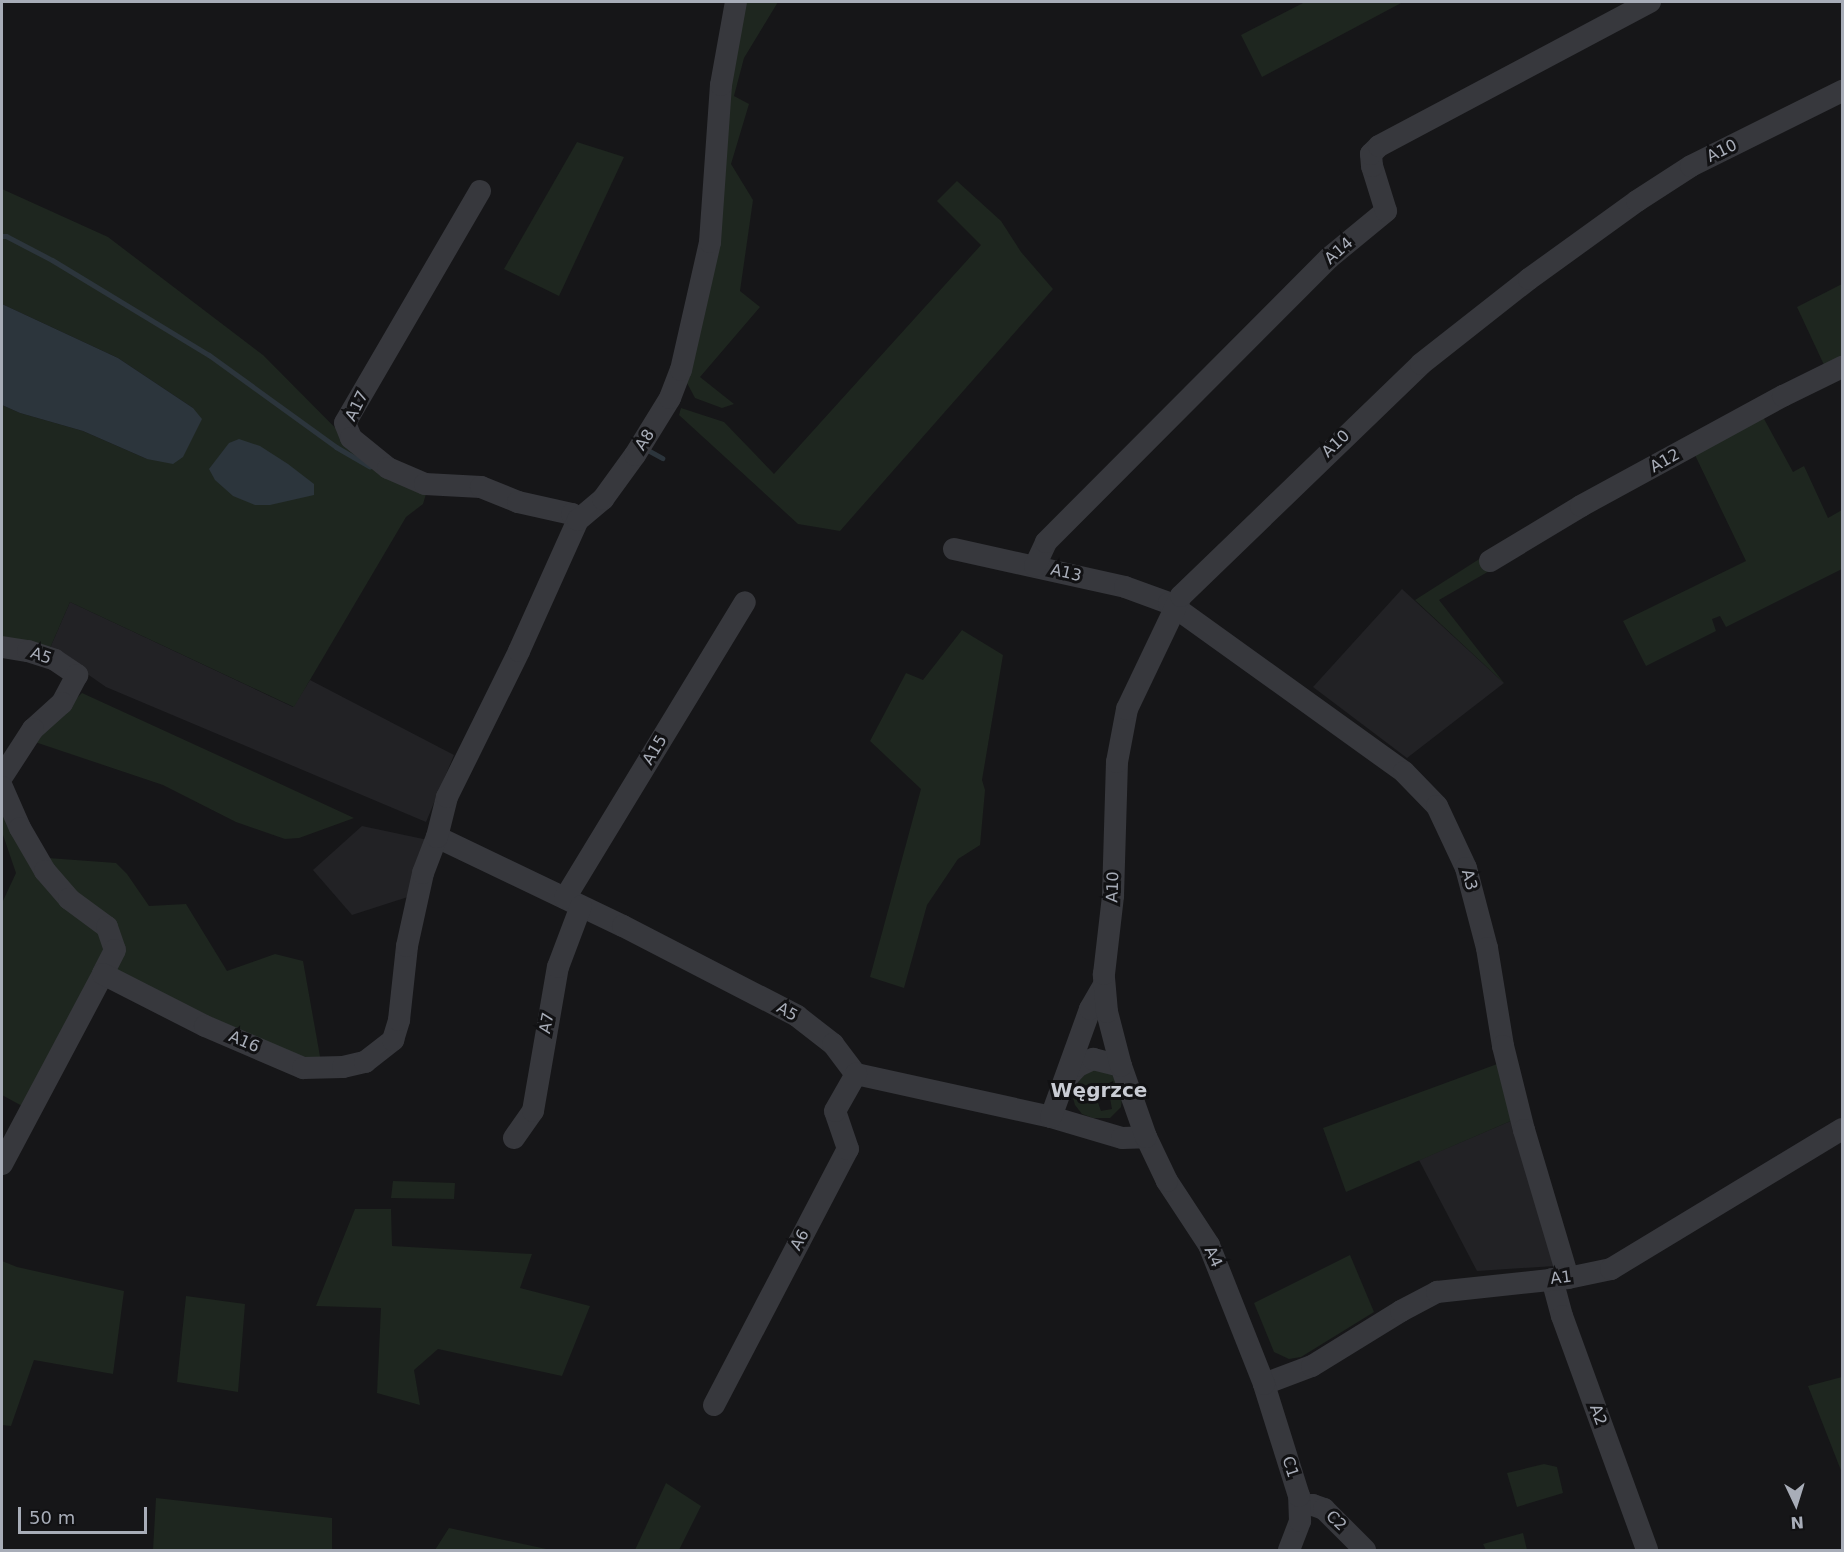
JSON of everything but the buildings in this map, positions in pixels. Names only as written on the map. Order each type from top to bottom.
[{"type":"street","name":"A8","points":[[437,837],[447,797],[519,651],[576,517],[603,499],[641,446],[670,398],[681,370],[710,242],[721,85],[736,2]]},
{"type":"street","name":"A14","points":[[1035,566],[1041,550],[1054,534],[1329,258],[1386,211],[1372,166],[1371,154],[1379,146],[1650,2]]},
{"type":"street","name":"A10","points":[[1146,1137],[1121,1066],[1109,1022],[1104,985],[1113,896],[1119,746],[1127,709],[1136,685],[1181,596],[1421,364],[1529,279],[1637,201],[1691,166],[1842,91]]},
{"type":"street","name":"A17","points":[[480,191],[345,423],[351,438],[388,468],[425,484],[481,487],[518,502],[576,517]]},
{"type":"street","name":"A12","points":[[1490,561],[1581,506],[1783,396],[1842,367]]},
{"type":"street","name":"A13","points":[[954,549],[1135,590],[1156,596],[1174,607]]},
{"type":"street","name":"A15","points":[[573,902],[745,602]]},
{"type":"street","name":"A3","points":[[1174,607],[1404,772],[1437,806],[1461,854],[1487,948],[1503,1046],[1560,1279]]},
{"type":"street","name":"A5","points":[[2,647],[28,651],[56,660],[77,675],[62,703],[33,729],[2,777]]},
{"type":"street","points":[[2,788],[20,828],[45,871],[69,899],[107,927],[115,950],[2,1164]]},
{"type":"street","name":"A5","points":[[437,837],[573,902],[797,1016],[833,1044],[856,1074]]},
{"type":"street","name":"A16","points":[[104,974],[205,1026],[303,1068],[343,1067],[365,1062],[393,1040],[399,1020],[411,926],[423,873],[437,837]]},
{"type":"street","name":"A7","points":[[514,1138],[533,1111],[558,967],[573,902]]},
{"type":"street","name":"A10","points":[[1051,1117],[1067,1078],[1090,1009],[1104,985]]},
{"type":"street","points":[[1067,1078],[1078,1066],[1093,1059],[1121,1066]]},
{"type":"street","points":[[856,1074],[1051,1117],[1122,1138],[1146,1137]]},
{"type":"street","name":"A6","points":[[714,1405],[848,1149],[835,1111],[856,1074]]},
{"type":"street","name":"A1","points":[[1264,1384],[1312,1366],[1401,1311],[1437,1292],[1560,1279],[1611,1269],[1635,1257],[1842,1129]]},
{"type":"street","name":"A4","points":[[1146,1137],[1167,1181],[1209,1245],[1264,1384]]},
{"type":"street","name":"A2","points":[[1560,1279],[1562,1316],[1647,1551]]},
{"type":"street","name":"C1","points":[[1264,1384],[1300,1506],[1299,1521],[1289,1551]]},
{"type":"street","name":"C2","points":[[1300,1506],[1313,1504],[1324,1509],[1365,1551]]},
{"type":"shaded area","points":[[746,2],[778,2],[744,58],[734,96],[749,104],[731,164],[753,200],[740,291],[760,307],[700,377],[734,404],[722,408],[695,398],[686,381],[725,115]]},
{"type":"shaded area","points":[[1305,2],[1403,2],[1262,77],[1241,35]]},
{"type":"shaded area","points":[[577,142],[624,157],[559,296],[504,269]]},
{"type":"shaded area","points":[[957,181],[1001,221],[1021,252],[1053,289],[840,531],[798,524],[679,415],[681,408],[724,422],[774,474],[981,245],[937,201]]},
{"type":"shaded area","points":[[2,189],[108,237],[263,355],[385,478],[426,494],[423,504],[406,517],[294,707],[70,602],[50,648],[2,641],[2,405],[20,413],[83,431],[147,459],[193,408],[118,358],[2,304]]},
{"type":"shaded area","points":[[1842,284],[1842,358],[1825,367],[1797,307]]},
{"type":"shaded area","points":[[2,304],[118,358],[193,408],[202,419],[183,457],[173,464],[147,459],[83,431],[20,413],[2,405]]},
{"type":"shaded area","points":[[1763,417],[1793,472],[1804,466],[1828,518],[1842,510],[1842,569],[1726,627],[1720,616],[1712,619],[1716,631],[1646,666],[1623,621],[1746,561],[1694,453]]},
{"type":"shaded area","points":[[239,439],[260,446],[288,464],[314,484],[314,495],[270,505],[255,505],[233,496],[215,480],[209,469],[229,443]]},
{"type":"shaded area","points":[[1484,556],[1491,570],[1439,600],[1504,683],[1415,600]]},
{"type":"shaded area","points":[[1402,589],[1504,683],[1407,758],[1313,687]]},
{"type":"shaded area","points":[[70,602],[293,707],[310,680],[454,755],[426,822],[106,687],[50,648]]},
{"type":"shaded area","points":[[962,630],[1003,655],[982,780],[985,790],[980,845],[958,859],[927,905],[904,988],[870,977],[921,789],[870,741],[906,673],[923,680]]},
{"type":"shaded area","points":[[82,693],[354,818],[299,838],[285,839],[236,822],[163,785],[32,741]]},
{"type":"shaded area","points":[[2,795],[99,930],[106,953],[24,1107],[2,1095],[2,903],[16,873],[2,832]]},
{"type":"shaded area","points":[[362,826],[428,840],[414,895],[352,915],[313,870]]},
{"type":"shaded area","points":[[48,858],[116,863],[127,874],[149,906],[186,904],[227,971],[275,954],[303,961],[321,1062],[303,1060],[113,971],[122,948],[75,897]]},
{"type":"shaded area","points":[[1500,1063],[1513,1120],[1346,1192],[1323,1128]]},
{"type":"shaded area","points":[[1090,1068],[1110,1071],[1122,1091],[1075,1086]]},
{"type":"shaded area","points":[[1072,1094],[1096,1097],[1101,1111],[1112,1109],[1110,1098],[1122,1099],[1121,1107],[1110,1118],[1093,1118],[1082,1114],[1075,1105]]},
{"type":"shaded area","points":[[1513,1120],[1555,1266],[1477,1271],[1419,1160]]},
{"type":"shaded area","points":[[393,1181],[455,1183],[454,1199],[391,1198]]},
{"type":"shaded area","points":[[355,1209],[391,1209],[392,1246],[532,1254],[520,1288],[590,1306],[562,1376],[438,1349],[414,1370],[420,1405],[377,1393],[381,1308],[316,1306]]},
{"type":"shaded area","points":[[1350,1255],[1374,1312],[1301,1357],[1289,1359],[1274,1352],[1254,1303]]},
{"type":"shaded area","points":[[2,1261],[17,1267],[124,1291],[113,1374],[34,1360],[11,1426],[2,1425]]},
{"type":"shaded area","points":[[186,1296],[245,1304],[238,1392],[177,1382]]},
{"type":"shaded area","points":[[1842,1377],[1842,1473],[1808,1386]]},
{"type":"shaded area","points":[[1544,1464],[1557,1467],[1563,1493],[1517,1507],[1507,1473]]},
{"type":"shaded area","points":[[666,1483],[701,1506],[679,1550],[635,1550]]},
{"type":"shaded area","points":[[156,1498],[332,1518],[332,1550],[153,1550]]},
{"type":"shaded area","points":[[449,1528],[551,1550],[435,1550]]},
{"type":"shaded area","points":[[1523,1533],[1527,1550],[1486,1550],[1483,1544]]},
{"type":"waterway","points":[[2,236],[52,260],[209,355],[336,447],[370,467]]},
{"type":"waterway","points":[[644,448],[662,458]]},
{"type":"district","name":"Węgrzce","points":[[1099,1090]]}]
